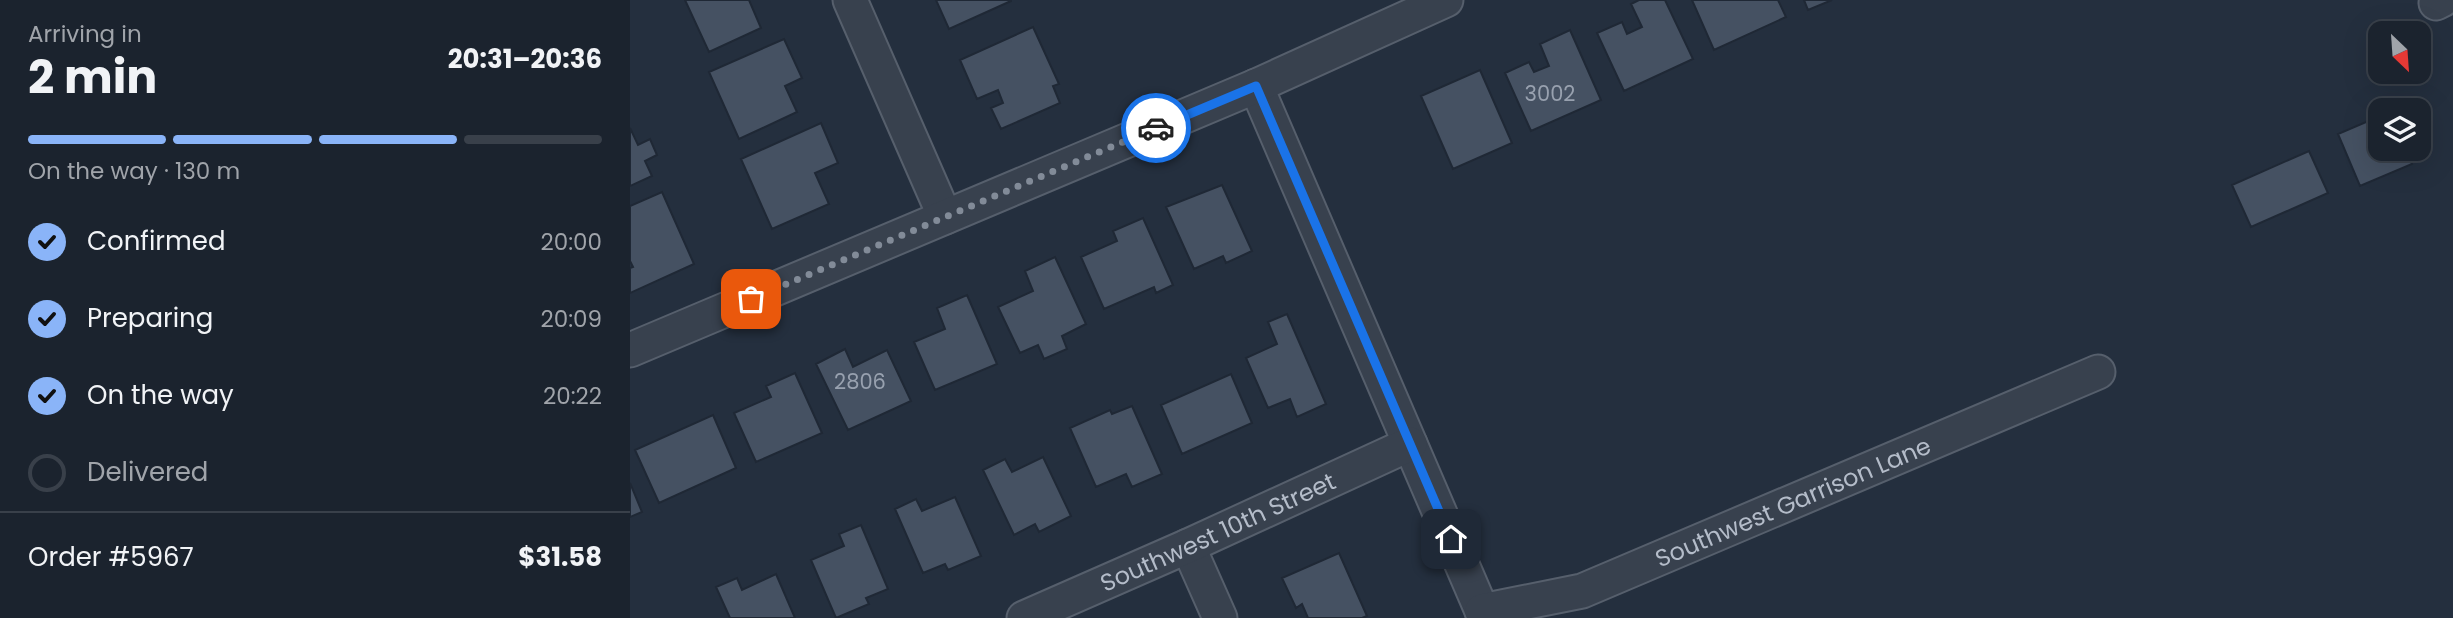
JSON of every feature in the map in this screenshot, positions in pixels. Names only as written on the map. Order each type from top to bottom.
[{"type":"street","points":[[850,0],[945,217]]},
{"type":"street","points":[[630,350],[1256,86],[1446,0]]},
{"type":"street","points":[[1256,86],[1483,615]]},
{"type":"street","name":"Southwest Garrison Lane","points":[[1483,615],[1582,591],[2098,372]]},
{"type":"street","name":"Southwest 10th Street","points":[[1024,618],[1410,444]]},
{"type":"street","points":[[1188,546],[1220,618]]},
{"type":"building","points":[[685,0],[749,0],[761,28],[709,52]]},
{"type":"building","points":[[936,0],[1011,0],[1011,1],[949,29]]},
{"type":"building","points":[[1639,0],[1665,0],[1693,59],[1624,91],[1597,33],[1622,22],[1627,34],[1642,27],[1631,4]]},
{"type":"building","points":[[1692,0],[1778,0],[1786,17],[1714,50]]},
{"type":"building","points":[[1804,0],[1832,0],[1808,10]]},
{"type":"building","points":[[1033,27],[1059,84],[1053,86],[1060,103],[1001,129],[991,108],[1003,103],[998,90],[977,99],[960,60]]},
{"type":"building","points":[[1570,30],[1601,100],[1531,131],[1505,73],[1529,62],[1534,72],[1549,66],[1540,44]]},
{"type":"building","points":[[784,39],[802,78],[785,86],[797,112],[739,139],[709,72]]},
{"type":"building","points":[[1480,70],[1512,143],[1453,169],[1421,96]]},
{"type":"building","points":[[2368,121],[2368,161],[2411,161],[2412,164],[2360,186],[2338,134]]},
{"type":"building","points":[[821,123],[838,163],[815,173],[829,204],[772,229],[741,159]]},
{"type":"building","points":[[630,128],[638,145],[650,139],[657,155],[645,161],[652,176],[630,186]]},
{"type":"building","points":[[2309,151],[2328,193],[2251,227],[2232,185]]},
{"type":"building","points":[[1222,185],[1252,251],[1226,263],[1223,256],[1194,269],[1166,207]]},
{"type":"building","points":[[662,192],[694,264],[630,293],[630,268],[633,267],[630,261],[630,206]]},
{"type":"building","points":[[1143,218],[1173,285],[1156,293],[1154,287],[1104,309],[1081,257],[1117,241],[1113,231]]},
{"type":"building","points":[[1055,257],[1086,324],[1062,336],[1067,349],[1044,359],[1038,345],[1020,353],[998,307],[1033,291],[1025,271]]},
{"type":"building","points":[[967,295],[997,364],[935,390],[914,342],[945,329],[937,308]]},
{"type":"building","points":[[1287,314],[1326,404],[1297,417],[1290,399],[1268,408],[1246,358],[1277,344],[1268,322]]},
{"type":"building","points":[[845,349],[853,367],[887,350],[911,401],[848,430],[816,364]]},
{"type":"building","points":[[795,373],[822,433],[756,462],[734,413],[771,397],[766,386]]},
{"type":"building","points":[[1231,374],[1252,423],[1182,454],[1161,405]]},
{"type":"building","points":[[1132,406],[1162,474],[1132,487],[1126,474],[1096,487],[1070,428],[1110,410],[1112,414]]},
{"type":"building","points":[[713,415],[736,468],[659,503],[635,450]]},
{"type":"building","points":[[1043,457],[1071,516],[1039,532],[1035,524],[1014,535],[983,470],[1005,459],[1012,472]]},
{"type":"building","points":[[630,483],[642,512],[630,517]]},
{"type":"building","points":[[955,497],[981,556],[948,570],[945,564],[923,573],[895,509],[916,499],[922,511]]},
{"type":"building","points":[[861,525],[888,589],[866,598],[869,604],[836,618],[811,560],[844,546],[839,534]]},
{"type":"building","points":[[1339,553],[1367,616],[1308,618],[1302,604],[1296,608],[1282,578]]},
{"type":"building","points":[[776,574],[795,618],[730,618],[716,587],[737,578],[742,590]]},
{"type":"way so far","points":[[751,299],[1156,128]]},
{"type":"route","points":[[1156,128],[1256,86],[1451,539]]}]
